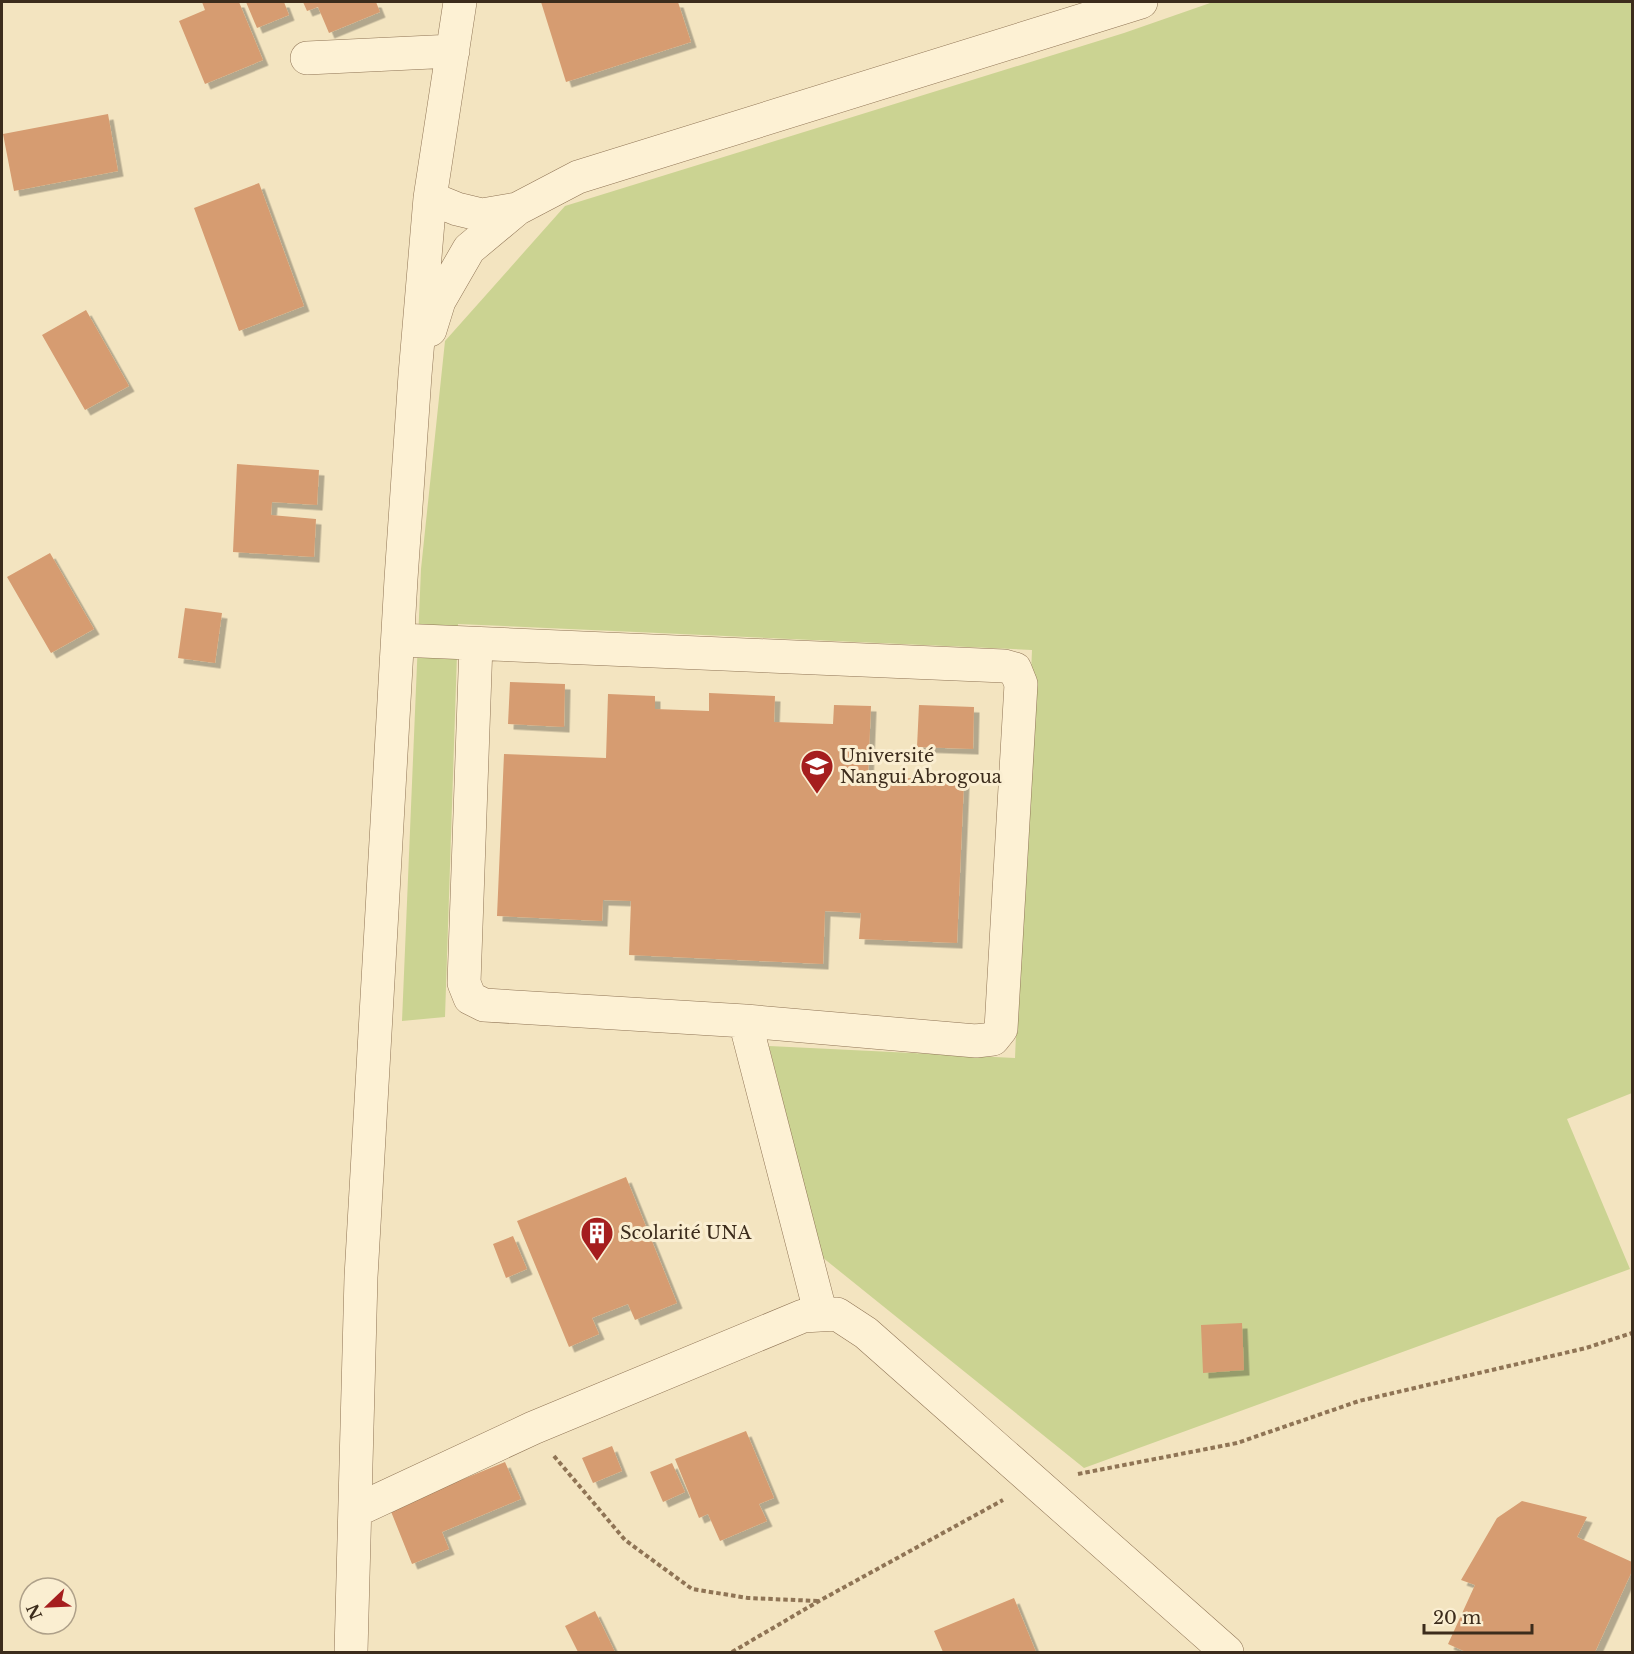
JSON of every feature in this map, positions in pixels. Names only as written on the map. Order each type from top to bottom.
[{"type":"lane","points":[[351,1653],[361,1277],[415,375],[430,198],[460,2]]},
{"type":"lane","points":[[415,375],[439,301],[469,249],[517,209],[578,177],[1141,2]]},
{"type":"lane","points":[[307,58],[453,51]]},
{"type":"lane","points":[[430,198],[457,209],[482,215],[517,209]]},
{"type":"lane","points":[[398,640],[1004,666],[1016,669],[1021,684],[1001,1029],[993,1039],[976,1041],[745,1022],[484,1005],[470,998],[464,983],[476,644]]},
{"type":"lane","points":[[745,1022],[820,1315]]},
{"type":"lane","points":[[355,1511],[533,1428],[803,1316],[837,1314],[866,1333],[1227,1653]]},
{"type":"path","points":[[732,1653],[819,1601],[1034,1483],[1237,1443],[1359,1401],[1586,1348],[1632,1332]]},
{"type":"path","points":[[533,1428],[540,1440],[625,1540],[692,1588],[748,1598],[819,1601]]},
{"type":"green space","points":[[1213,2],[1632,2],[1632,1093],[1567,1119],[1630,1269],[1084,1468],[822,1257],[769,1046],[1015,1058],[1032,650],[458,624],[445,1017],[402,1021],[421,569],[445,341],[565,206],[1124,33]]},
{"type":"building","points":[[202,2],[239,2],[263,60],[205,84],[179,21],[205,10]]},
{"type":"building","points":[[246,2],[284,2],[289,15],[257,28]]},
{"type":"building","points":[[303,2],[376,2],[380,12],[329,33],[318,7],[307,11]]},
{"type":"building","points":[[541,2],[678,2],[691,42],[566,82]]},
{"type":"building","points":[[108,114],[118,171],[14,191],[3,134]]},
{"type":"building","points":[[259,183],[304,306],[239,331],[194,208]]},
{"type":"building","points":[[86,310],[129,386],[85,410],[42,335]]},
{"type":"building","points":[[237,464],[319,470],[317,505],[272,502],[271,515],[316,519],[314,557],[233,552]]},
{"type":"building","points":[[50,553],[94,629],[51,653],[7,577]]},
{"type":"building","points":[[185,608],[222,613],[215,663],[178,658]]},
{"type":"building","points":[[510,682],[565,684],[564,727],[508,724]]},
{"type":"building","points":[[709,693],[775,696],[774,722],[833,724],[834,705],[871,706],[868,776],[964,781],[957,943],[859,939],[861,913],[825,911],[823,964],[629,955],[631,901],[603,900],[602,921],[497,916],[504,754],[606,758],[608,694],[655,696],[655,709],[709,711]]},
{"type":"building","points":[[919,705],[974,707],[973,749],[917,747]]},
{"type":"building","name":"Scolarité UNA","points":[[626,1177],[677,1303],[635,1320],[628,1304],[592,1318],[599,1334],[569,1347],[517,1221]]},
{"type":"building","points":[[513,1236],[527,1269],[506,1278],[493,1244]]},
{"type":"building","points":[[1242,1323],[1244,1370],[1203,1373],[1201,1325]]},
{"type":"building","points":[[746,1431],[774,1498],[759,1504],[767,1521],[720,1541],[708,1514],[699,1518],[675,1459]]},
{"type":"building","points":[[612,1446],[622,1471],[593,1483],[582,1458]]},
{"type":"building","points":[[505,1462],[521,1499],[442,1532],[449,1549],[412,1564],[390,1509]]},
{"type":"building","points":[[672,1463],[685,1492],[663,1502],[650,1472]]},
{"type":"building","points":[[1522,1501],[1587,1517],[1577,1537],[1632,1562],[1632,1571],[1595,1652],[1466,1652],[1448,1644],[1475,1585],[1461,1580],[1497,1518]]},
{"type":"building","points":[[1014,1598],[1036,1652],[943,1652],[934,1631]]},
{"type":"building","points":[[595,1611],[615,1652],[578,1652],[565,1626]]},
{"type":"place","name":"Université Nangui Abrogoua","points":[[817,795]]},
{"type":"place","name":"Scolarité UNA","points":[[597,1262]]}]
